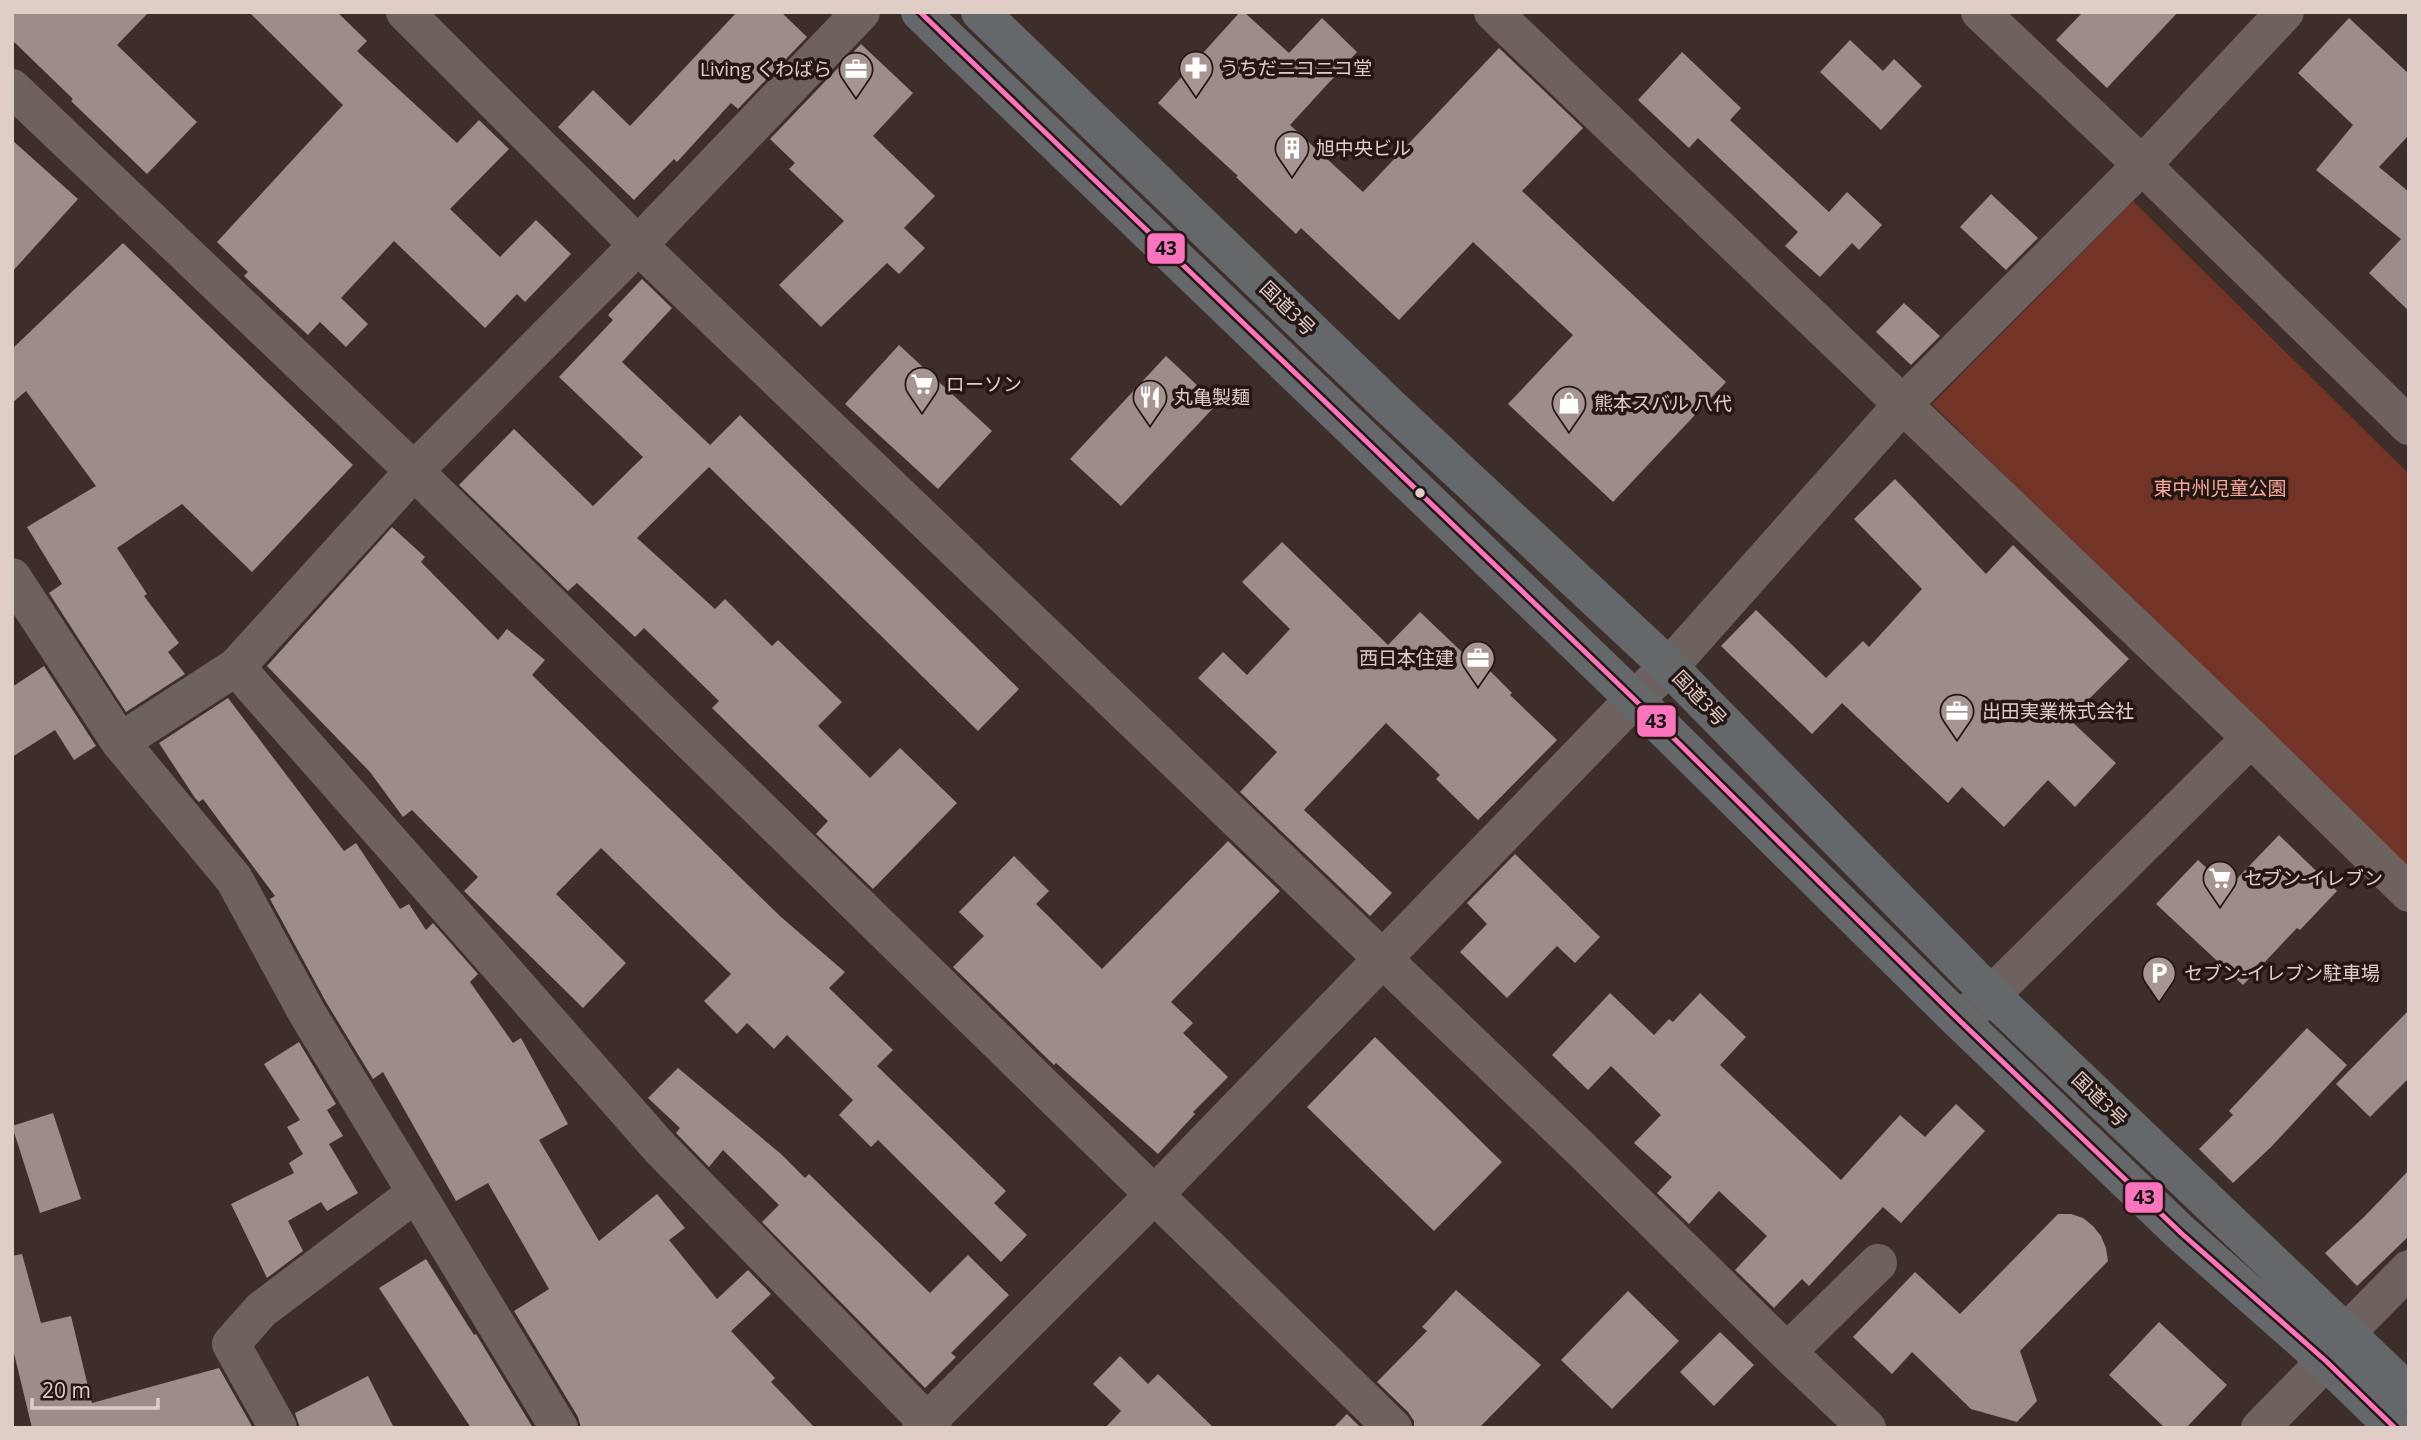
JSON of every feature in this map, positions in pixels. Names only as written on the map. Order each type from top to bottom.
[{"type":"highway","name":"国道3号","points":[[920,12],[1634,699],[1959,1020],[2181,1233],[2336,1347],[2409,1393]]},
{"type":"highway","name":"国道3号","points":[[980,12],[1387,404],[1669,667],[2336,1347],[2395,1428]]},
{"type":"street","points":[[405,12],[638,245],[1578,1146],[1867,1428]]},
{"type":"street","points":[[120,742],[236,667],[414,471],[638,245],[861,12]]},
{"type":"street","points":[[1493,12],[2409,892]]},
{"type":"street","points":[[1980,12],[2142,165],[2409,426]]},
{"type":"street","points":[[236,667],[660,1147],[927,1426],[1634,699],[1669,667],[1903,404],[2142,165],[2285,12]]},
{"type":"street","points":[[12,88],[414,471],[1393,1428]]},
{"type":"street","points":[[16,592],[120,742],[234,879],[307,1013],[559,1428]]},
{"type":"street","points":[[1959,1020],[1991,995],[2251,738]]},
{"type":"street","points":[[278,1428],[231,1344],[261,1310],[416,1193]]},
{"type":"street","points":[[1787,1352],[1878,1263]]},
{"type":"street","points":[[2260,1428],[2409,1269]]},
{"type":"green space","name":"東中州児童公園","points":[[2133,201],[2409,474],[2409,875],[1932,404]]},
{"type":"building","points":[[12,12],[149,12],[117,45],[197,122],[147,174],[12,40]]},
{"type":"building","points":[[249,12],[337,12],[367,41],[357,51],[457,143],[479,120],[509,149],[450,209],[500,257],[536,220],[571,254],[525,302],[517,294],[485,328],[394,241],[341,298],[368,324],[346,347],[320,322],[308,335],[244,276],[248,272],[217,242],[343,105]]},
{"type":"building","points":[[737,12],[781,12],[807,37],[738,109],[731,103],[677,162],[674,159],[634,200],[558,127],[593,90],[630,126]]},
{"type":"building","points":[[1240,12],[1244,12],[1289,53],[1322,18],[1357,52],[1290,125],[1363,192],[1499,48],[1583,128],[1522,191],[1726,382],[1613,502],[1508,404],[1573,335],[1473,242],[1399,320],[1301,228],[1296,234],[1236,177],[1238,176],[1158,103]]},
{"type":"building","points":[[2083,12],[2178,12],[2107,88],[2056,40]]},
{"type":"building","points":[[2349,18],[2409,74],[2409,135],[2379,167],[2409,192],[2409,311],[2369,273],[2401,239],[2316,170],[2353,125],[2298,73]]},
{"type":"building","points":[[1850,40],[1883,71],[1894,59],[1922,86],[1881,130],[1820,72]]},
{"type":"building","points":[[861,44],[913,93],[873,136],[935,196],[904,228],[925,248],[899,274],[887,263],[821,327],[779,285],[844,221],[789,169],[795,163],[770,139]]},
{"type":"building","points":[[1682,52],[1741,108],[1730,120],[1829,212],[1847,192],[1882,225],[1859,250],[1852,243],[1820,277],[1785,246],[1798,232],[1698,138],[1689,148],[1638,100]]},
{"type":"building","points":[[12,140],[78,199],[12,272]]},
{"type":"building","points":[[1991,194],[2038,238],[2006,270],[1960,227]]},
{"type":"building","points":[[123,243],[353,465],[252,572],[182,504],[117,548],[147,594],[144,596],[179,643],[168,652],[185,674],[126,712],[49,593],[62,584],[27,527],[96,486],[26,391],[12,403],[12,349]]},
{"type":"building","points":[[642,279],[672,308],[622,362],[710,445],[740,415],[1019,689],[978,731],[709,467],[637,538],[715,609],[725,599],[772,646],[778,640],[842,702],[818,726],[870,778],[900,748],[957,803],[873,889],[816,834],[828,821],[712,708],[719,701],[644,628],[635,637],[577,583],[568,591],[459,485],[514,429],[593,506],[643,457],[559,377],[613,320],[608,315]]},
{"type":"building","points":[[1904,303],[1940,336],[1911,365],[1876,332]]},
{"type":"building","points":[[899,345],[992,431],[938,489],[845,404]]},
{"type":"building","points":[[1166,356],[1217,404],[1121,506],[1070,459]]},
{"type":"building","points":[[1895,479],[1986,574],[2013,545],[2129,659],[2069,719],[2116,763],[2075,807],[2048,780],[2004,827],[1962,787],[1948,803],[1842,703],[1812,734],[1721,646],[1756,610],[1826,678],[1863,641],[1869,647],[1922,589],[1854,519]]},
{"type":"building","points":[[392,527],[425,557],[421,562],[498,640],[507,629],[545,660],[532,675],[781,917],[845,972],[829,988],[893,1050],[877,1066],[1006,1191],[994,1203],[1027,1235],[1001,1262],[878,1140],[871,1147],[839,1115],[853,1100],[787,1035],[774,1049],[747,1023],[737,1034],[704,1001],[731,974],[601,848],[556,894],[626,963],[583,1008],[464,891],[478,877],[412,810],[403,817],[370,772],[267,666]]},
{"type":"building","points":[[1282,542],[1388,645],[1420,612],[1463,653],[1466,647],[1512,693],[1510,695],[1557,740],[1478,820],[1436,779],[1440,775],[1386,723],[1304,810],[1392,893],[1370,916],[1240,792],[1277,752],[1198,678],[1223,652],[1247,675],[1290,629],[1242,582]]},
{"type":"building","points":[[44,666],[96,746],[74,760],[55,730],[12,757],[12,687]]},
{"type":"building","points":[[228,698],[344,851],[356,843],[400,909],[409,904],[426,930],[433,923],[478,974],[470,982],[513,1043],[521,1038],[568,1124],[539,1140],[599,1241],[657,1194],[685,1228],[669,1240],[717,1299],[748,1270],[771,1294],[731,1331],[775,1378],[771,1382],[815,1428],[581,1428],[578,1417],[514,1311],[549,1289],[488,1183],[456,1201],[383,1072],[373,1079],[326,1002],[270,899],[275,896],[203,799],[199,802],[195,798],[159,743]]},
{"type":"building","points":[[2279,835],[2337,891],[2300,930],[2297,928],[2243,985],[2156,904],[2198,860],[2228,888]]},
{"type":"building","points":[[1228,841],[1280,891],[1171,1002],[1193,1023],[1183,1033],[1228,1077],[1193,1112],[1195,1114],[1158,1154],[1056,1063],[1054,1065],[953,967],[984,936],[959,912],[1014,856],[1049,891],[1036,904],[1102,969]]},
{"type":"building","points":[[1515,854],[1600,937],[1575,963],[1557,946],[1507,998],[1460,952],[1487,924],[1467,903]]},
{"type":"building","points":[[1610,993],[1654,1035],[1669,1019],[1673,1022],[1700,993],[1746,1037],[1720,1065],[1841,1180],[1900,1115],[1925,1137],[1956,1104],[1985,1131],[1901,1223],[1883,1207],[1809,1286],[1802,1279],[1774,1308],[1735,1270],[1767,1236],[1719,1191],[1689,1224],[1657,1193],[1672,1177],[1634,1143],[1661,1115],[1611,1066],[1588,1090],[1552,1055]]},
{"type":"building","points":[[2409,1010],[2409,1078],[2370,1117],[2336,1084]]},
{"type":"building","points":[[2307,1028],[2347,1065],[2272,1146],[2233,1183],[2199,1149],[2233,1115],[2229,1111]]},
{"type":"building","points":[[1375,1037],[1502,1162],[1434,1231],[1307,1107]]},
{"type":"building","points":[[299,1042],[336,1104],[327,1110],[343,1136],[329,1144],[358,1193],[327,1211],[321,1202],[288,1221],[303,1251],[267,1278],[231,1204],[294,1173],[289,1163],[303,1154],[287,1127],[300,1120],[264,1064]]},
{"type":"building","points":[[678,1068],[781,1154],[805,1178],[809,1174],[930,1293],[968,1255],[1009,1295],[951,1353],[956,1357],[925,1388],[762,1222],[779,1205],[723,1150],[709,1167],[676,1133],[680,1128],[648,1098]]},
{"type":"building","points":[[53,1113],[81,1199],[40,1213],[12,1126]]},
{"type":"building","points":[[2409,1170],[2409,1236],[2357,1286],[2325,1253]]},
{"type":"building","points":[[2058,1214],[2083,1218],[2093,1226],[2101,1236],[2108,1261],[2020,1351],[2037,1401],[2017,1422],[1971,1409],[1912,1352],[1892,1374],[1853,1337],[1915,1272],[1960,1314]]},
{"type":"building","points":[[22,1254],[41,1323],[71,1316],[92,1403],[219,1368],[253,1428],[32,1428],[12,1345],[12,1256]]},
{"type":"building","points":[[426,1259],[474,1335],[476,1334],[533,1428],[471,1428],[379,1288]]},
{"type":"building","points":[[1456,1290],[1541,1365],[1479,1428],[1414,1428],[1414,1421],[1408,1412],[1377,1382],[1427,1331],[1422,1327]]},
{"type":"building","points":[[1628,1291],[1679,1341],[1612,1409],[1561,1360]]},
{"type":"building","points":[[2159,1322],[2227,1385],[2186,1428],[2165,1428],[2109,1375]]},
{"type":"building","points":[[1720,1332],[1754,1365],[1714,1406],[1680,1372]]},
{"type":"building","points":[[1120,1356],[1148,1384],[1158,1374],[1214,1428],[1105,1428],[1121,1411],[1093,1384]]},
{"type":"building","points":[[368,1376],[394,1428],[300,1428],[295,1413]]},
{"type":"building","points":[[1347,1414],[1361,1428],[1333,1428]]},
{"type":"transit line","name":"43","points":[[920,12],[1634,699],[1959,1020],[2181,1233],[2326,1361],[2395,1428]]},
{"type":"place","name":"うちだニコニコ堂","points":[[1196,98]]},
{"type":"place","name":"Living くわばら","points":[[856,99]]},
{"type":"place","name":"旭中央ビル","points":[[1292,178]]},
{"type":"place","name":"ローソン","points":[[922,414]]},
{"type":"place","name":"丸亀製麺","points":[[1150,427]]},
{"type":"place","name":"熊本スバル 八代","points":[[1569,433]]},
{"type":"place","name":"西日本住建","points":[[1478,688]]},
{"type":"place","name":"出田実業株式会社","points":[[1957,741]]},
{"type":"place","name":"セブン-イレブン","points":[[2220,908]]},
{"type":"place","name":"セブン-イレブン駐車場","points":[[2159,1003]]}]
